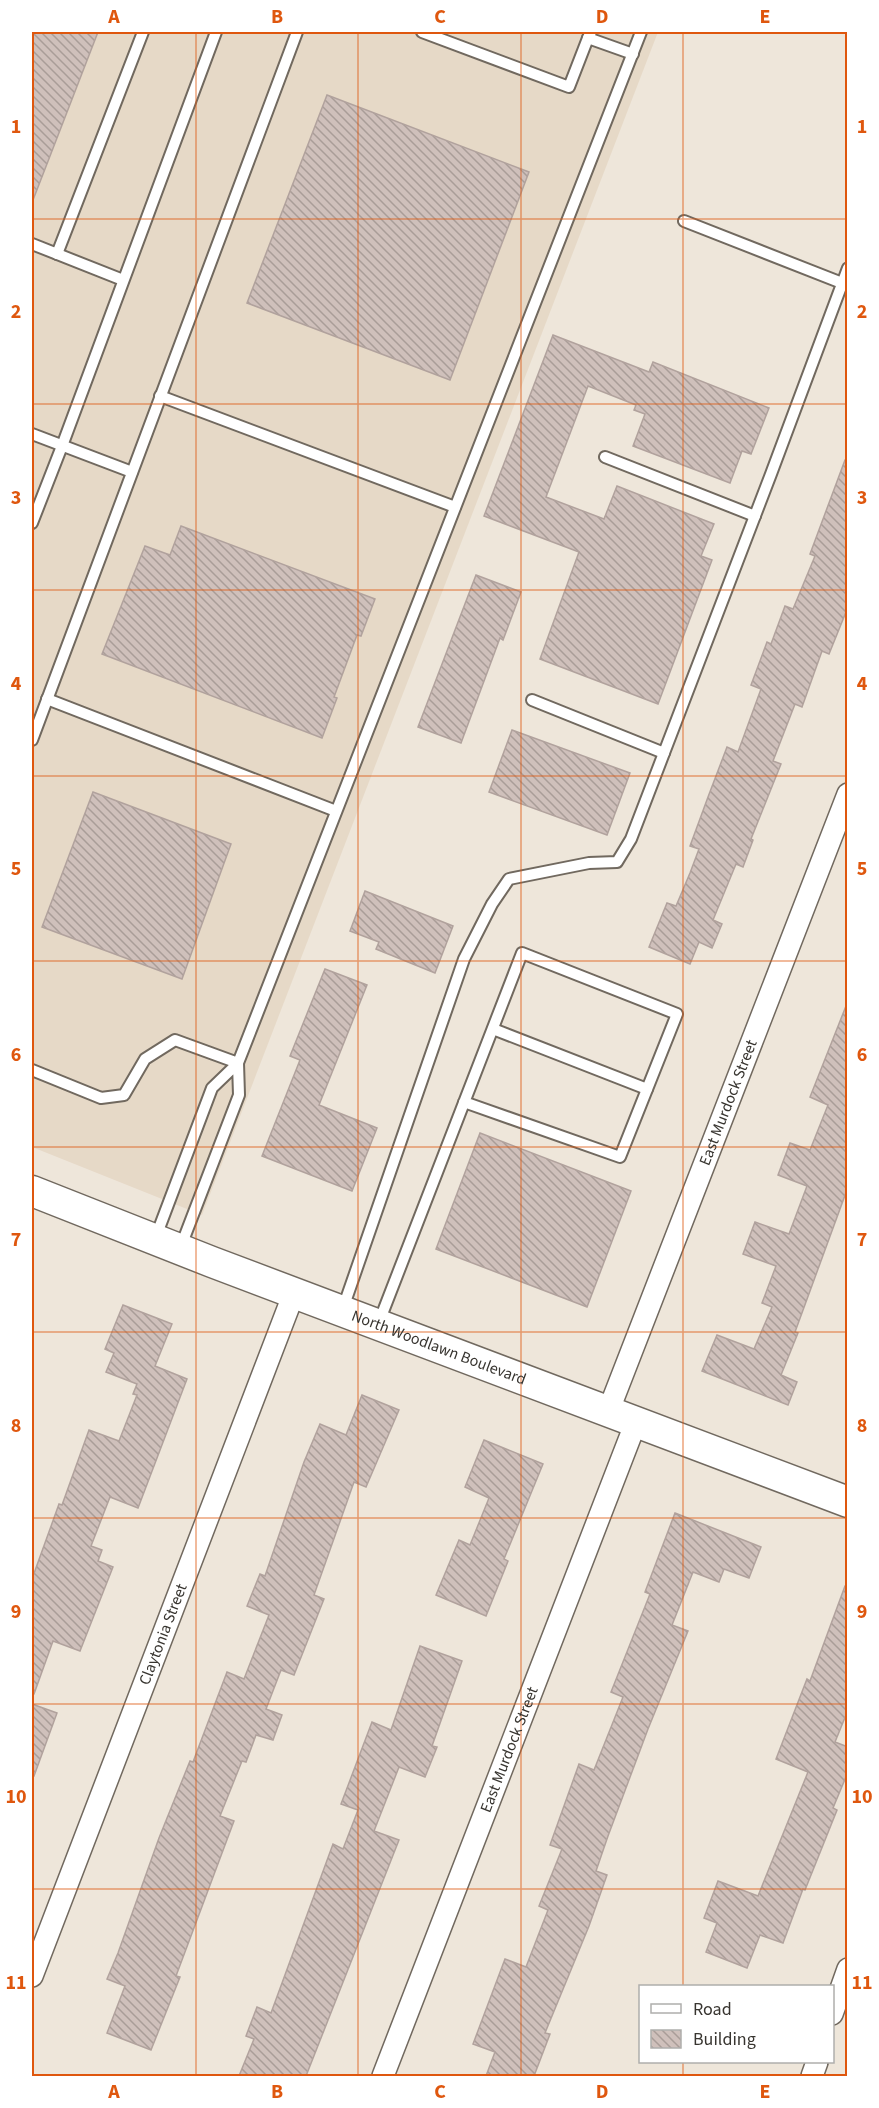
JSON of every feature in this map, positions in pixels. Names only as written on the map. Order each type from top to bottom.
[{"type":"main road","name":"North Woodlawn Boulevard","points":[[32,1191],[167,1245],[848,1503]]},
{"type":"street","name":"East Murdock Street","points":[[608,1412],[848,794]]},
{"type":"street","name":"Claytonia Street","points":[[32,1976],[294,1293]]},
{"type":"street","name":"East Murdock Street","points":[[383,2076],[636,1422]]},
{"type":"street","points":[[834,2008],[848,1969]]},
{"type":"lane","points":[[57,254],[143,32]]},
{"type":"lane","points":[[32,523],[216,32]]},
{"type":"lane","points":[[32,740],[297,32]]},
{"type":"lane","points":[[422,32],[569,87],[590,35],[633,54]]},
{"type":"lane","points":[[167,1245],[239,1095],[238,1063],[641,32]]},
{"type":"lane","points":[[684,221],[842,283]]},
{"type":"lane","points":[[32,244],[123,280]]},
{"type":"lane","points":[[342,1311],[464,959],[492,904],[509,879],[588,863],[617,862],[631,839],[848,268]]},
{"type":"lane","points":[[160,396],[455,507]]},
{"type":"lane","points":[[32,434],[132,472]]},
{"type":"lane","points":[[605,457],[755,516]]},
{"type":"lane","points":[[47,699],[336,811]]},
{"type":"lane","points":[[532,700],[664,753]]},
{"type":"lane","points":[[378,1325],[464,1102],[493,1029],[522,953],[676,1014],[620,1157],[464,1102]]},
{"type":"lane","points":[[493,1029],[647,1089]]},
{"type":"lane","points":[[32,1070],[101,1098],[124,1095],[146,1059],[175,1040],[238,1063]]},
{"type":"lane","points":[[167,1245],[212,1088],[238,1063]]},
{"type":"shaded area","points":[[32,32],[658,32],[202,1215],[32,1147]]},
{"type":"building","points":[[32,32],[98,32],[33,200],[32,200]]},
{"type":"building","points":[[327,95],[529,172],[450,380],[247,303]]},
{"type":"building","points":[[553,335],[649,372],[653,362],[769,408],[751,454],[742,451],[730,483],[633,446],[645,414],[634,410],[636,405],[588,386],[546,497],[604,519],[617,486],[714,524],[701,556],[712,560],[658,704],[540,659],[579,552],[484,516]]},
{"type":"building","points":[[845,460],[848,460],[848,607],[829,654],[822,651],[802,707],[795,704],[773,761],[781,764],[751,839],[753,840],[743,867],[736,864],[713,920],[722,924],[712,948],[699,942],[690,964],[649,947],[667,903],[676,906],[690,873],[699,849],[690,846],[708,797],[727,747],[738,752],[761,689],[751,685],[767,642],[771,644],[785,606],[793,609],[815,556],[810,554]]},
{"type":"building","points":[[181,526],[375,599],[361,636],[357,635],[334,697],[337,698],[322,738],[102,654],[145,546],[170,555]]},
{"type":"building","points":[[476,575],[521,592],[503,640],[500,638],[461,743],[418,727]]},
{"type":"building","points":[[512,730],[630,773],[607,835],[489,792]]},
{"type":"building","points":[[93,792],[231,844],[182,979],[42,927]]},
{"type":"building","points":[[365,891],[453,926],[435,973],[376,949],[379,942],[350,931]]},
{"type":"building","points":[[325,969],[367,985],[319,1105],[377,1128],[352,1191],[262,1156],[300,1060],[290,1056]]},
{"type":"building","points":[[846,1006],[848,1187],[795,1332],[798,1333],[781,1375],[797,1382],[788,1405],[702,1371],[717,1335],[754,1349],[772,1307],[762,1303],[776,1266],[743,1254],[755,1222],[789,1234],[807,1186],[778,1175],[790,1143],[810,1150],[828,1105],[810,1097]]},
{"type":"building","points":[[480,1133],[631,1191],[587,1307],[436,1249]]},
{"type":"building","points":[[123,1305],[172,1324],[155,1366],[187,1379],[138,1508],[110,1497],[91,1546],[102,1550],[98,1561],[113,1567],[80,1651],[53,1641],[34,1694],[32,1694],[32,1579],[89,1430],[119,1441],[137,1395],[133,1394],[137,1384],[106,1372],[114,1353],[105,1349]]},
{"type":"building","points":[[362,1395],[399,1410],[366,1487],[354,1482],[314,1595],[324,1599],[294,1675],[281,1670],[266,1709],[282,1715],[273,1740],[256,1735],[246,1762],[242,1761],[220,1816],[234,1821],[176,1976],[180,1977],[151,2050],[107,2033],[125,1986],[107,1979],[159,1838],[190,1761],[193,1762],[227,1672],[244,1679],[269,1615],[247,1606],[260,1574],[265,1576],[304,1462],[320,1424],[346,1435]]},
{"type":"building","points":[[484,1440],[543,1464],[504,1559],[508,1561],[486,1616],[436,1595],[459,1540],[470,1545],[489,1498],[465,1487]]},
{"type":"building","points":[[675,1513],[761,1547],[749,1578],[724,1569],[719,1582],[693,1572],[672,1625],[688,1631],[608,1836],[596,1871],[607,1875],[589,1926],[545,2033],[550,2034],[534,2076],[486,2076],[495,2052],[473,2044],[505,1959],[526,1967],[548,1910],[539,1906],[562,1849],[550,1845],[579,1764],[594,1770],[623,1697],[611,1692],[650,1594],[645,1592]]},
{"type":"building","points":[[845,1586],[848,1586],[848,1710],[835,1742],[848,1747],[848,1772],[833,1808],[837,1810],[783,1943],[760,1935],[747,1968],[706,1952],[717,1923],[704,1918],[718,1881],[758,1896],[808,1772],[776,1759],[807,1679],[810,1681]]},
{"type":"building","points":[[420,1646],[462,1661],[432,1746],[437,1747],[425,1777],[399,1767],[374,1831],[399,1840],[306,2076],[239,2076],[254,2039],[246,2036],[257,2007],[271,2013],[333,1844],[343,1849],[358,1810],[341,1804],[372,1722],[391,1730]]},
{"type":"building","points":[[32,1704],[57,1713],[34,1776],[32,1775]]}]
